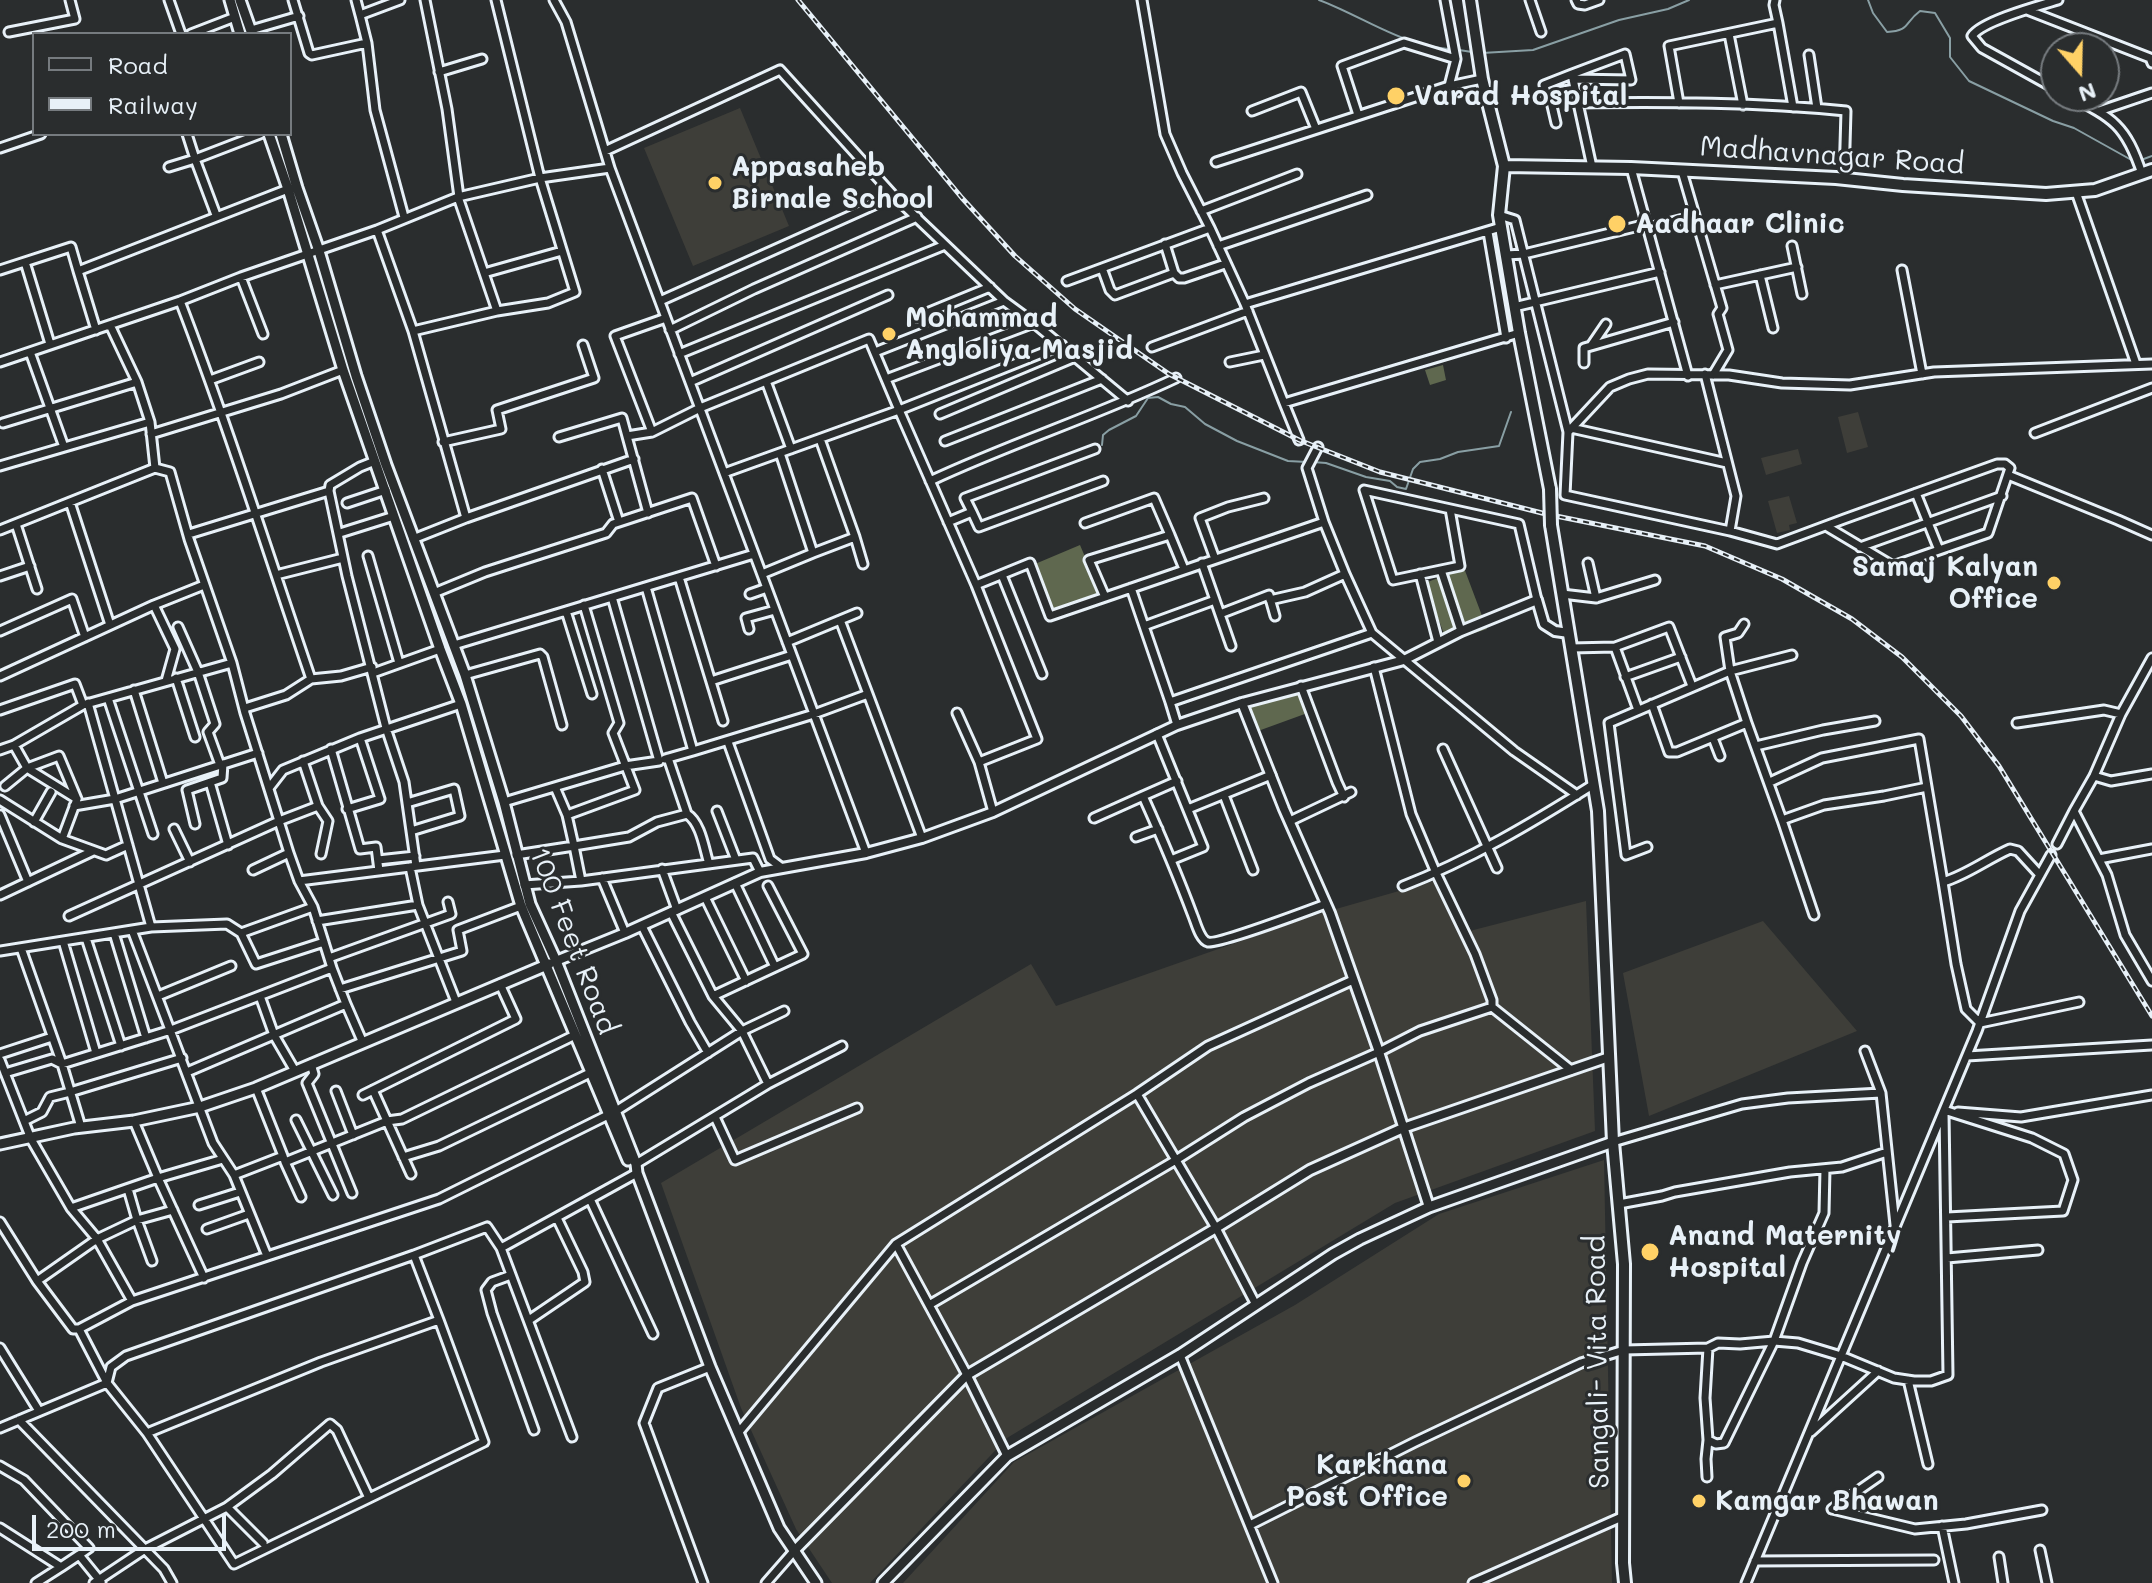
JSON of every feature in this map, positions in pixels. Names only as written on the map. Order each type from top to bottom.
[{"type":"main road","points":[[230,0],[239,32]]},
{"type":"main road","points":[[240,0],[251,32]]},
{"type":"main road","points":[[1470,0],[1482,79],[1504,166]]},
{"type":"main road","points":[[270,136],[343,370],[511,855],[521,906],[551,963],[590,1073],[612,1113],[631,1165],[636,1168],[710,1367],[779,1528],[816,1583]]},
{"type":"main road","name":"100 Feet Road","points":[[282,136],[356,376],[465,675],[504,802],[511,855],[612,1113]]},
{"type":"main road","name":"Madhavnagar Road","points":[[1504,166],[1631,168],[2013,192],[2095,190],[2147,172]]},
{"type":"main road","name":"Sangali- Vita Road","points":[[1504,166],[1499,215],[1550,489],[1551,525],[1598,811],[1613,1142],[1624,1264],[1625,1583]]},
{"type":"main road","points":[[0,1144],[200,1107],[256,1088],[551,963]]},
{"type":"main road","points":[[883,1583],[1007,1456],[1180,1355],[1333,1254],[1429,1207],[1613,1142]]},
{"type":"street","points":[[9,32],[75,19],[71,0]]},
{"type":"street","points":[[169,0],[180,32]]},
{"type":"street","points":[[293,0],[312,55],[367,43]]},
{"type":"street","points":[[356,0],[367,43],[375,110],[404,217]]},
{"type":"street","points":[[360,15],[400,0]]},
{"type":"street","points":[[425,0],[452,139],[458,197],[497,311]]},
{"type":"street","points":[[413,331],[497,311],[548,303],[575,292],[540,178],[496,0]]},
{"type":"street","points":[[554,0],[566,22],[610,168],[866,853]]},
{"type":"street","points":[[1142,0],[1165,134],[1246,308],[1299,440]]},
{"type":"street","points":[[1445,0],[1456,59],[1449,86]]},
{"type":"street","points":[[1530,0],[1541,32]]},
{"type":"street","points":[[1576,0],[1581,5],[1599,0]]},
{"type":"street","points":[[1775,0],[1793,107]]},
{"type":"street","points":[[2040,80],[1982,48],[1972,36],[1978,29],[2058,0]]},
{"type":"street","points":[[2026,10],[2150,58],[2152,63]]},
{"type":"street","points":[[251,32],[299,16]]},
{"type":"street","points":[[196,32],[235,17]]},
{"type":"street","points":[[1679,103],[1669,46],[1778,23]]},
{"type":"street","points":[[1729,34],[1743,105]]},
{"type":"street","points":[[1358,115],[1342,66],[1404,43],[1456,59]]},
{"type":"street","points":[[1573,77],[1631,80],[1625,54],[1573,77],[1544,85],[1546,94],[1575,89]]},
{"type":"street","points":[[1809,55],[1817,108]]},
{"type":"street","points":[[439,72],[482,59]]},
{"type":"street","points":[[605,151],[780,70],[894,196],[945,245],[1004,301],[1128,401]]},
{"type":"street","points":[[1573,77],[1592,167]]},
{"type":"street","points":[[1216,162],[1449,86],[1482,79]]},
{"type":"street","points":[[1252,111],[1301,92],[1316,129]]},
{"type":"street","points":[[1549,93],[1556,123]]},
{"type":"street","points":[[2120,104],[2152,93]]},
{"type":"street","points":[[1578,103],[1679,103],[1846,111],[1844,179]]},
{"type":"street","points":[[2100,112],[2124,132],[2147,172]]},
{"type":"street","points":[[0,148],[35,136]]},
{"type":"street","points":[[188,136],[216,215]]},
{"type":"street","points":[[169,167],[255,136]]},
{"type":"street","points":[[0,362],[319,251],[458,197],[540,178],[610,168]]},
{"type":"street","points":[[1631,168],[1688,376]]},
{"type":"street","points":[[1682,171],[1722,308],[1718,314],[1728,350],[1709,374],[1736,496],[1730,531]]},
{"type":"street","points":[[1201,211],[1297,174]]},
{"type":"street","points":[[78,271],[288,189]]},
{"type":"street","points":[[2076,192],[2136,364]]},
{"type":"street","points":[[1218,246],[1367,195]]},
{"type":"street","points":[[660,301],[894,196]]},
{"type":"street","points":[[1499,215],[1515,220],[1569,430],[1565,495],[1777,544],[1826,526],[1916,493],[1997,464],[2010,468],[1988,533],[1893,566],[1826,526]]},
{"type":"street","points":[[1506,255],[1524,254],[1695,216]]},
{"type":"street","points":[[670,330],[917,217]]},
{"type":"street","points":[[1152,347],[1246,308],[1501,227]]},
{"type":"street","points":[[1067,281],[1210,228]]},
{"type":"street","points":[[377,230],[413,331],[466,518]]},
{"type":"street","points":[[1488,232],[1506,338]]},
{"type":"street","points":[[1165,244],[1174,273],[1179,278],[1225,264]]},
{"type":"street","points":[[679,354],[945,245]]},
{"type":"street","points":[[1792,246],[1802,294]]},
{"type":"street","points":[[0,270],[71,247],[96,330]]},
{"type":"street","points":[[484,273],[562,251]]},
{"type":"street","points":[[25,262],[50,344]]},
{"type":"street","points":[[1715,285],[1797,267]]},
{"type":"street","points":[[1102,268],[1115,295],[1174,273]]},
{"type":"street","points":[[1902,270],[1922,374]]},
{"type":"street","points":[[1514,307],[1660,272]]},
{"type":"street","points":[[1760,275],[1773,328]]},
{"type":"street","points":[[241,277],[263,334]]},
{"type":"street","points":[[917,317],[990,287]]},
{"type":"street","points":[[690,382],[888,295]]},
{"type":"street","points":[[180,301],[256,512],[311,679]]},
{"type":"street","points":[[875,352],[1004,301]]},
{"type":"street","points":[[652,432],[615,336],[666,318]]},
{"type":"street","points":[[1584,363],[1584,348],[1674,322]]},
{"type":"street","points":[[886,379],[1034,323]]},
{"type":"street","points":[[1591,346],[1606,324]]},
{"type":"street","points":[[110,325],[137,382],[150,422],[155,468]]},
{"type":"street","points":[[1284,403],[1519,333]]},
{"type":"street","points":[[627,436],[652,432],[700,408],[869,339],[976,585],[1037,739],[979,762]]},
{"type":"street","points":[[443,442],[501,429],[497,410],[594,378],[583,345]]},
{"type":"street","points":[[724,473],[899,410],[1062,345]]},
{"type":"street","points":[[30,352],[64,447]]},
{"type":"street","points":[[1230,362],[1264,355]]},
{"type":"street","points":[[940,414],[1075,357]]},
{"type":"street","points":[[210,380],[259,362]]},
{"type":"street","points":[[1569,430],[1610,387],[1648,374],[1729,375],[1782,383],[1850,385],[1922,374],[2152,364]]},
{"type":"street","points":[[151,434],[281,394],[343,370]]},
{"type":"street","points":[[930,481],[967,463],[1128,401],[1176,378]]},
{"type":"street","points":[[945,441],[1102,379]]},
{"type":"street","points":[[766,381],[791,449]]},
{"type":"street","points":[[3,423],[137,382]]},
{"type":"street","points":[[2035,433],[2152,388]]},
{"type":"street","points":[[559,437],[622,418],[648,513]]},
{"type":"street","points":[[0,466],[150,422]]},
{"type":"street","points":[[1569,430],[1727,463]]},
{"type":"street","points":[[820,439],[863,564]]},
{"type":"street","points":[[1318,447],[1307,468],[1324,522],[1372,633],[1514,751],[1577,795]]},
{"type":"street","points":[[1095,449],[965,498],[979,527],[1103,481]]},
{"type":"street","points":[[780,453],[813,553]]},
{"type":"street","points":[[413,539],[634,459]]},
{"type":"street","points":[[375,461],[330,485],[329,491],[386,728],[404,782],[415,856],[413,867],[418,905],[456,1002]]},
{"type":"street","points":[[0,530],[155,468],[170,472],[289,853],[313,907],[332,968],[363,1043]]},
{"type":"street","points":[[602,469],[619,522]]},
{"type":"street","points":[[2008,475],[2152,535]]},
{"type":"street","points":[[347,503],[386,490]]},
{"type":"street","points":[[1450,509],[1460,566],[1393,580],[1364,490],[1519,524],[1544,624],[1555,631],[1569,633]]},
{"type":"street","points":[[189,534],[329,491]]},
{"type":"street","points":[[1916,493],[1939,550]]},
{"type":"street","points":[[1860,547],[2002,496]]},
{"type":"street","points":[[434,593],[485,572],[606,533],[613,524],[692,498],[716,566]]},
{"type":"street","points":[[1085,523],[1154,498],[1184,569]]},
{"type":"street","points":[[1215,559],[1200,518],[1264,498]]},
{"type":"street","points":[[70,502],[110,625]]},
{"type":"street","points":[[948,522],[972,512]]},
{"type":"street","points":[[340,533],[394,516]]},
{"type":"street","points":[[976,585],[1030,563],[1050,616],[1324,522]]},
{"type":"street","points":[[16,524],[37,589]]},
{"type":"street","points":[[1105,597],[1089,560],[1170,535]]},
{"type":"street","points":[[762,574],[855,537]]},
{"type":"street","points":[[454,645],[754,554]]},
{"type":"street","points":[[368,556],[399,663]]},
{"type":"street","points":[[276,575],[343,558]]},
{"type":"street","points":[[1202,563],[1231,646]]},
{"type":"street","points":[[1588,563],[1596,598]]},
{"type":"street","points":[[0,576],[30,566]]},
{"type":"street","points":[[1441,570],[1461,631]]},
{"type":"street","points":[[1270,600],[1305,592],[1345,574]]},
{"type":"street","points":[[1420,574],[1438,642]]},
{"type":"street","points":[[1002,575],[1042,674]]},
{"type":"street","points":[[679,577],[723,721]]},
{"type":"street","points":[[1562,594],[1596,598],[1655,580]]},
{"type":"street","points":[[0,676],[204,585]]},
{"type":"street","points":[[646,587],[693,751]]},
{"type":"street","points":[[750,594],[767,588]]},
{"type":"street","points":[[1131,588],[1177,725]]},
{"type":"street","points":[[1220,614],[1269,595],[1275,616]]},
{"type":"street","points":[[612,597],[659,761]]},
{"type":"street","points":[[0,631],[72,599],[85,637]]},
{"type":"street","points":[[1144,626],[1215,600]]},
{"type":"street","points":[[551,963],[642,926],[760,872],[866,853],[922,838],[993,812],[1177,725],[1301,686],[1404,660],[1461,631],[1537,600]]},
{"type":"street","points":[[154,605],[175,649],[166,681]]},
{"type":"street","points":[[567,815],[635,790],[613,733],[619,723],[584,605]]},
{"type":"street","points":[[749,629],[746,618],[775,610]]},
{"type":"street","points":[[566,611],[592,694]]},
{"type":"street","points":[[787,642],[857,613]]},
{"type":"street","points":[[840,620],[922,838]]},
{"type":"street","points":[[1744,624],[1738,633],[1725,637],[1730,671],[1814,915]]},
{"type":"street","points":[[178,627],[198,672],[215,724],[208,732],[221,765],[222,778],[187,790],[195,824]]},
{"type":"street","points":[[1571,648],[1615,647],[1669,627],[1692,686]]},
{"type":"street","points":[[1170,702],[1372,633]]},
{"type":"street","points":[[1615,647],[1638,710]]},
{"type":"street","points":[[245,708],[286,695],[311,679],[373,670],[440,649]]},
{"type":"street","points":[[465,675],[540,654],[562,725]]},
{"type":"street","points":[[711,681],[792,655]]},
{"type":"street","points":[[1647,847],[1626,855],[1609,723],[1730,671],[1792,655]]},
{"type":"street","points":[[1625,677],[1681,657]]},
{"type":"street","points":[[2057,844],[2094,776],[2121,714],[2148,676],[2152,658]]},
{"type":"street","points":[[0,750],[86,704],[232,663]]},
{"type":"street","points":[[1374,667],[1411,814],[1475,954],[1492,1007]]},
{"type":"street","points":[[176,678],[195,737]]},
{"type":"street","points":[[0,710],[75,684],[86,704],[151,927]]},
{"type":"street","points":[[1290,821],[1348,794],[1337,782],[1301,686]]},
{"type":"street","points":[[134,690],[163,783]]},
{"type":"street","points":[[504,802],[625,766],[659,761],[728,742],[868,694]]},
{"type":"street","points":[[108,698],[153,834]]},
{"type":"street","points":[[1242,703],[1326,904],[1379,1052],[1429,1207]]},
{"type":"street","points":[[269,788],[283,770],[303,761],[386,728],[461,704]]},
{"type":"street","points":[[1652,704],[1669,752],[1677,752],[1747,723]]},
{"type":"street","points":[[2017,723],[2104,710],[2121,714]]},
{"type":"street","points":[[957,713],[979,762],[993,812]]},
{"type":"street","points":[[1756,746],[1875,721]]},
{"type":"street","points":[[1157,734],[1203,847],[1171,860]]},
{"type":"street","points":[[347,809],[380,799],[360,738]]},
{"type":"street","points":[[1713,738],[1720,756]]},
{"type":"street","points":[[1770,782],[1822,758],[1919,739],[1956,964],[1966,1009],[1980,1023]]},
{"type":"street","points":[[728,742],[770,859],[782,868]]},
{"type":"street","points":[[14,745],[27,768],[76,802],[115,799],[258,753]]},
{"type":"street","points":[[331,749],[360,849],[376,847],[379,871]]},
{"type":"street","points":[[1443,749],[1497,868]]},
{"type":"street","points":[[5,786],[27,768],[59,756],[76,802],[62,839]]},
{"type":"street","points":[[668,758],[687,814],[696,824],[709,864]]},
{"type":"street","points":[[303,761],[318,806],[328,821],[321,854]]},
{"type":"street","points":[[2094,776],[2111,781],[2152,774]]},
{"type":"street","points":[[1188,809],[1271,775]]},
{"type":"street","points":[[1094,818],[1177,781]]},
{"type":"street","points":[[210,782],[228,845]]},
{"type":"street","points":[[1403,886],[1519,831],[1594,784]]},
{"type":"street","points":[[555,787],[567,815],[581,881]]},
{"type":"street","points":[[1782,820],[1824,805],[1927,787]]},
{"type":"street","points":[[407,803],[454,789],[460,816],[411,831]]},
{"type":"street","points":[[34,822],[51,792]]},
{"type":"street","points":[[1224,795],[1253,870]]},
{"type":"street","points":[[1143,796],[1205,941],[1209,943],[1228,938],[1326,904]]},
{"type":"street","points":[[0,800],[62,839],[93,851],[106,855],[128,845]]},
{"type":"street","points":[[69,916],[318,806]]},
{"type":"street","points":[[717,811],[736,860]]},
{"type":"street","points":[[2074,811],[2109,881],[2125,935],[2152,981]]},
{"type":"street","points":[[299,881],[629,837],[657,822],[687,814]]},
{"type":"street","points":[[0,815],[28,882]]},
{"type":"street","points":[[174,829],[190,862]]},
{"type":"street","points":[[1136,837],[1158,829]]},
{"type":"street","points":[[1943,882],[1962,876],[2010,849],[2018,851],[2040,875]]},
{"type":"street","points":[[2099,859],[2152,849]]},
{"type":"street","points":[[0,895],[93,851]]},
{"type":"street","points":[[253,870],[289,853]]},
{"type":"street","points":[[1746,1583],[1967,1056],[2020,911],[2051,855]]},
{"type":"street","points":[[378,860],[415,856]]},
{"type":"street","points":[[524,885],[581,881],[753,858],[770,859]]},
{"type":"street","points":[[753,858],[760,872]]},
{"type":"street","points":[[662,869],[674,911],[713,996],[742,1031],[768,1084]]},
{"type":"street","points":[[602,878],[625,933]]},
{"type":"street","points":[[735,883],[775,967]]},
{"type":"street","points":[[713,996],[803,954],[768,886]]},
{"type":"street","points":[[705,897],[746,981]]},
{"type":"street","points":[[329,958],[451,914],[448,902]]},
{"type":"street","points":[[317,921],[418,905]]},
{"type":"street","points":[[340,989],[462,951],[458,930],[521,906]]},
{"type":"street","points":[[241,933],[313,907]]},
{"type":"street","points":[[0,951],[151,927],[227,924],[241,933],[256,964],[324,942]]},
{"type":"street","points":[[642,926],[708,1053]]},
{"type":"street","points":[[132,930],[213,1143],[234,1175],[267,1256]]},
{"type":"street","points":[[114,933],[146,1038]]},
{"type":"street","points":[[86,938],[121,1046]]},
{"type":"street","points":[[63,941],[96,1053]]},
{"type":"street","points":[[21,948],[81,1127]]},
{"type":"street","points":[[158,996],[231,966]]},
{"type":"street","points":[[5,1073],[52,1059],[62,1064],[171,1030],[332,968]]},
{"type":"street","points":[[738,1433],[896,1244],[1137,1094],[1208,1046],[1353,980]]},
{"type":"street","points":[[363,1095],[516,1019],[500,984]]},
{"type":"street","points":[[260,996],[274,1035],[295,1071]]},
{"type":"street","points":[[1980,1023],[2079,1002]]},
{"type":"street","points":[[187,1072],[346,1004]]},
{"type":"street","points":[[929,1305],[1244,1117],[1420,1031],[1492,1007]]},
{"type":"street","points":[[1492,1007],[1571,1070]]},
{"type":"street","points":[[0,1222],[37,1281],[73,1329],[79,1329],[132,1301],[439,1199],[612,1113],[742,1031],[784,1011]]},
{"type":"street","points":[[234,1175],[417,1113],[575,1035]]},
{"type":"street","points":[[52,1037],[0,1057],[31,1139],[71,1208],[97,1239],[132,1301]]},
{"type":"street","points":[[1967,1056],[2152,1045]]},
{"type":"street","points":[[501,1248],[590,1199],[768,1084],[842,1046]]},
{"type":"street","points":[[1865,1051],[1881,1093],[1895,1227]]},
{"type":"street","points":[[766,1583],[967,1375],[1310,1170],[1403,1128],[1609,1057]]},
{"type":"street","points":[[24,1121],[42,1112],[50,1097],[182,1058]]},
{"type":"street","points":[[311,1064],[314,1074],[307,1083],[352,1193]]},
{"type":"street","points":[[403,1157],[439,1146],[590,1073]]},
{"type":"street","points":[[256,1088],[301,1197]]},
{"type":"street","points":[[373,1090],[411,1174]]},
{"type":"street","points":[[336,1091],[353,1135]]},
{"type":"street","points":[[1613,1142],[1742,1104],[1881,1093]]},
{"type":"street","points":[[1137,1094],[1216,1228],[1256,1305]]},
{"type":"street","points":[[1944,1110],[2021,1117],[2152,1095]]},
{"type":"street","points":[[715,1117],[735,1160],[857,1108]]},
{"type":"street","points":[[1250,1525],[1581,1363],[1624,1350],[1708,1348],[1718,1343],[1774,1341],[1798,1343],[1841,1356],[1894,1378],[1931,1381],[1948,1375],[1944,1110]]},
{"type":"street","points":[[1944,1110],[2032,1138],[2064,1154],[2073,1180],[2063,1211],[1947,1217]]},
{"type":"street","points":[[296,1120],[333,1195]]},
{"type":"street","points":[[134,1121],[204,1278]]},
{"type":"street","points":[[1619,1204],[1790,1172],[1842,1167],[1887,1152]]},
{"type":"street","points":[[71,1208],[223,1159]]},
{"type":"street","points":[[1708,1440],[1716,1444],[1724,1443],[1774,1341],[1824,1213],[1825,1169]]},
{"type":"street","points":[[128,1189],[152,1261]]},
{"type":"street","points":[[199,1205],[240,1192]]},
{"type":"street","points":[[590,1199],[653,1334]]},
{"type":"street","points":[[37,1281],[97,1239],[137,1220],[173,1210]]},
{"type":"street","points":[[207,1229],[249,1214]]},
{"type":"street","points":[[529,1320],[585,1282],[557,1218]]},
{"type":"street","points":[[107,1383],[111,1367],[126,1356],[487,1227],[501,1248],[572,1437]]},
{"type":"street","points":[[896,1244],[1007,1456]]},
{"type":"street","points":[[1947,1258],[2038,1250]]},
{"type":"street","points":[[79,1329],[107,1383],[147,1433],[234,1564],[484,1442],[414,1255]]},
{"type":"street","points":[[511,1275],[492,1282],[486,1290],[534,1430]]},
{"type":"street","points":[[147,1433],[321,1362],[439,1320]]},
{"type":"street","points":[[1707,1477],[1705,1398],[1708,1348]]},
{"type":"street","points":[[1,1351],[39,1411]]},
{"type":"street","points":[[1180,1355],[1273,1583]]},
{"type":"street","points":[[703,1583],[644,1423],[658,1388],[710,1367]]},
{"type":"street","points":[[1809,1434],[1878,1371]]},
{"type":"street","points":[[1908,1380],[1928,1464]]},
{"type":"street","points":[[0,1428],[107,1383]]},
{"type":"street","points":[[19,1420],[164,1569],[172,1583]]},
{"type":"street","points":[[79,1555],[98,1582],[145,1549],[227,1507],[272,1474],[330,1424],[337,1430],[369,1498]]},
{"type":"street","points":[[0,1466],[24,1480],[89,1548],[36,1583]]},
{"type":"street","points":[[1878,1477],[1832,1509],[1915,1529],[1966,1524],[2042,1510]]},
{"type":"street","points":[[227,1507],[263,1543]]},
{"type":"street","points":[[1473,1583],[1624,1516]]},
{"type":"street","points":[[1942,1526],[1954,1583]]},
{"type":"street","points":[[0,1528],[61,1567]]},
{"type":"street","points":[[2040,1550],[2047,1583]]},
{"type":"street","points":[[1999,1557],[2003,1583]]},
{"type":"street","points":[[1755,1561],[1934,1560]]},
{"type":"shaded area","name":"Appasaheb Birnale School","points":[[740,108],[789,226],[693,266],[644,148]]},
{"type":"shaded area","points":[[1858,412],[1868,447],[1847,453],[1838,417]]},
{"type":"shaded area","points":[[1798,449],[1802,464],[1766,475],[1761,458]]},
{"type":"shaded area","points":[[1789,496],[1797,523],[1789,525],[1790,530],[1777,533],[1768,501]]},
{"type":"shaded area","points":[[1434,881],[1462,933],[1586,901],[1595,1131],[1395,1203],[1007,1438],[870,1583],[832,1583],[796,1529],[741,1408],[661,1183],[1031,964],[1056,1006],[1315,915]]},
{"type":"shaded area","points":[[1763,921],[1857,1031],[1649,1116],[1623,973]]},
{"type":"shaded area","points":[[1604,1160],[1612,1583],[903,1583],[1014,1462],[1295,1305],[1439,1214]]},
{"type":"green space","points":[[1443,365],[1446,380],[1430,385],[1425,370]]},
{"type":"green space","points":[[1080,545],[1102,597],[1053,613],[1035,564]]},
{"type":"green space","points":[[1464,568],[1487,629],[1447,642],[1425,583]]},
{"type":"green space","points":[[1303,687],[1313,711],[1258,731],[1249,706]]},
{"type":"waterway","points":[[1319,0],[1407,40],[1452,50]]},
{"type":"waterway","points":[[1482,53],[1533,50],[1689,0]]},
{"type":"waterway","points":[[1868,0],[1887,32],[1903,28],[1920,11],[1935,13],[1950,38],[1950,57],[1969,81],[2074,128],[2135,162]]},
{"type":"waterway","points":[[1459,50],[1472,52]]},
{"type":"waterway","points":[[2141,160],[2152,156]]},
{"type":"waterway","points":[[1102,445],[1103,435],[1136,416],[1148,398],[1158,397],[1185,407],[1205,424],[1237,441],[1288,461],[1307,462]]},
{"type":"waterway","points":[[1313,462],[1390,481],[1406,489],[1413,469],[1420,462],[1499,446],[1511,412]]},
{"type":"railway","points":[[798,0],[962,198],[1015,256],[1075,309],[1169,374],[1299,440],[1380,472],[1546,514],[1705,546],[1782,579],[1852,619],[1902,657],[1961,716],[1999,766],[2152,1016]]},
{"type":"place","name":"Varad Hospital","points":[[1396,96]]},
{"type":"place","name":"Appasaheb Birnale School","points":[[715,183]]},
{"type":"place","name":"Aadhaar Clinic","points":[[1617,224]]},
{"type":"place","name":"Mohammad Angloliya Masjid","points":[[889,334]]},
{"type":"place","name":"Samaj Kalyan Office","points":[[2054,583]]},
{"type":"place","name":"Anand Maternity Hospital","points":[[1650,1252]]},
{"type":"place","name":"Karkhana Post Office","points":[[1464,1481]]},
{"type":"place","name":"Kamgar Bhawan","points":[[1699,1501]]}]
